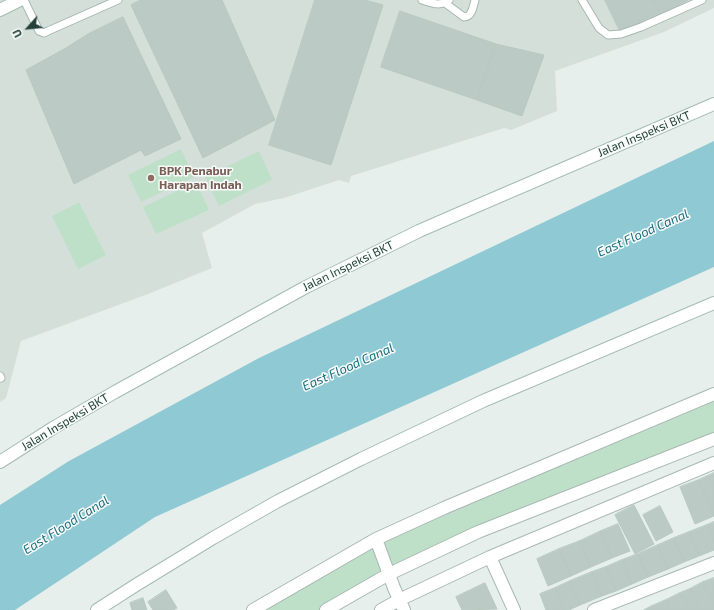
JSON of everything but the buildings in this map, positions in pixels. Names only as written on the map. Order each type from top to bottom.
[{"type":"street","points":[[0,10],[20,0]]},
{"type":"street","name":"Jalan Inspeksi BKT","points":[[0,462],[53,428],[115,392],[306,287],[445,219],[714,104]]},
{"type":"street","points":[[97,610],[213,538],[278,501],[361,459],[483,401],[714,303]]},
{"type":"street","points":[[252,610],[376,539],[444,508],[714,394]]},
{"type":"street","points":[[326,610],[389,574],[478,532],[714,439]]},
{"type":"street","points":[[381,610],[402,605],[490,557],[714,463]]},
{"type":"street","points":[[376,539],[394,588],[402,605]]},
{"type":"street","points":[[490,557],[514,610]]},
{"type":"street","points":[[594,610],[714,563]]},
{"type":"lane","points":[[24,0],[39,31],[48,32],[118,0]]},
{"type":"lane","points":[[422,0],[437,4],[447,2],[464,17],[468,17],[475,0]]},
{"type":"lane","points":[[582,0],[599,28],[608,35],[621,34],[642,27],[702,0]]},
{"type":"shaded area","name":"BPK Penabur Harapan Indah","points":[[0,0],[714,0],[714,8],[664,32],[555,71],[557,111],[511,130],[504,128],[351,176],[349,183],[339,180],[284,198],[255,204],[202,233],[212,268],[148,294],[21,341],[6,398],[0,402]]},
{"type":"green space","points":[[181,149],[194,177],[141,202],[128,175]]},
{"type":"green space","points":[[259,151],[272,180],[219,206],[205,177]]},
{"type":"green space","points":[[196,182],[209,210],[156,234],[143,207]]},
{"type":"green space","points":[[79,202],[106,255],[78,269],[52,216]]},
{"type":"green space","points":[[714,394],[714,439],[478,531],[320,610],[254,610],[444,508]]},
{"type":"water","name":"East Flood Canal","points":[[714,141],[714,267],[155,517],[15,610],[0,610],[0,505],[69,461],[259,358]]},
{"type":"place","name":"BPK Penabur Harapan Indah","points":[[151,178]]}]
